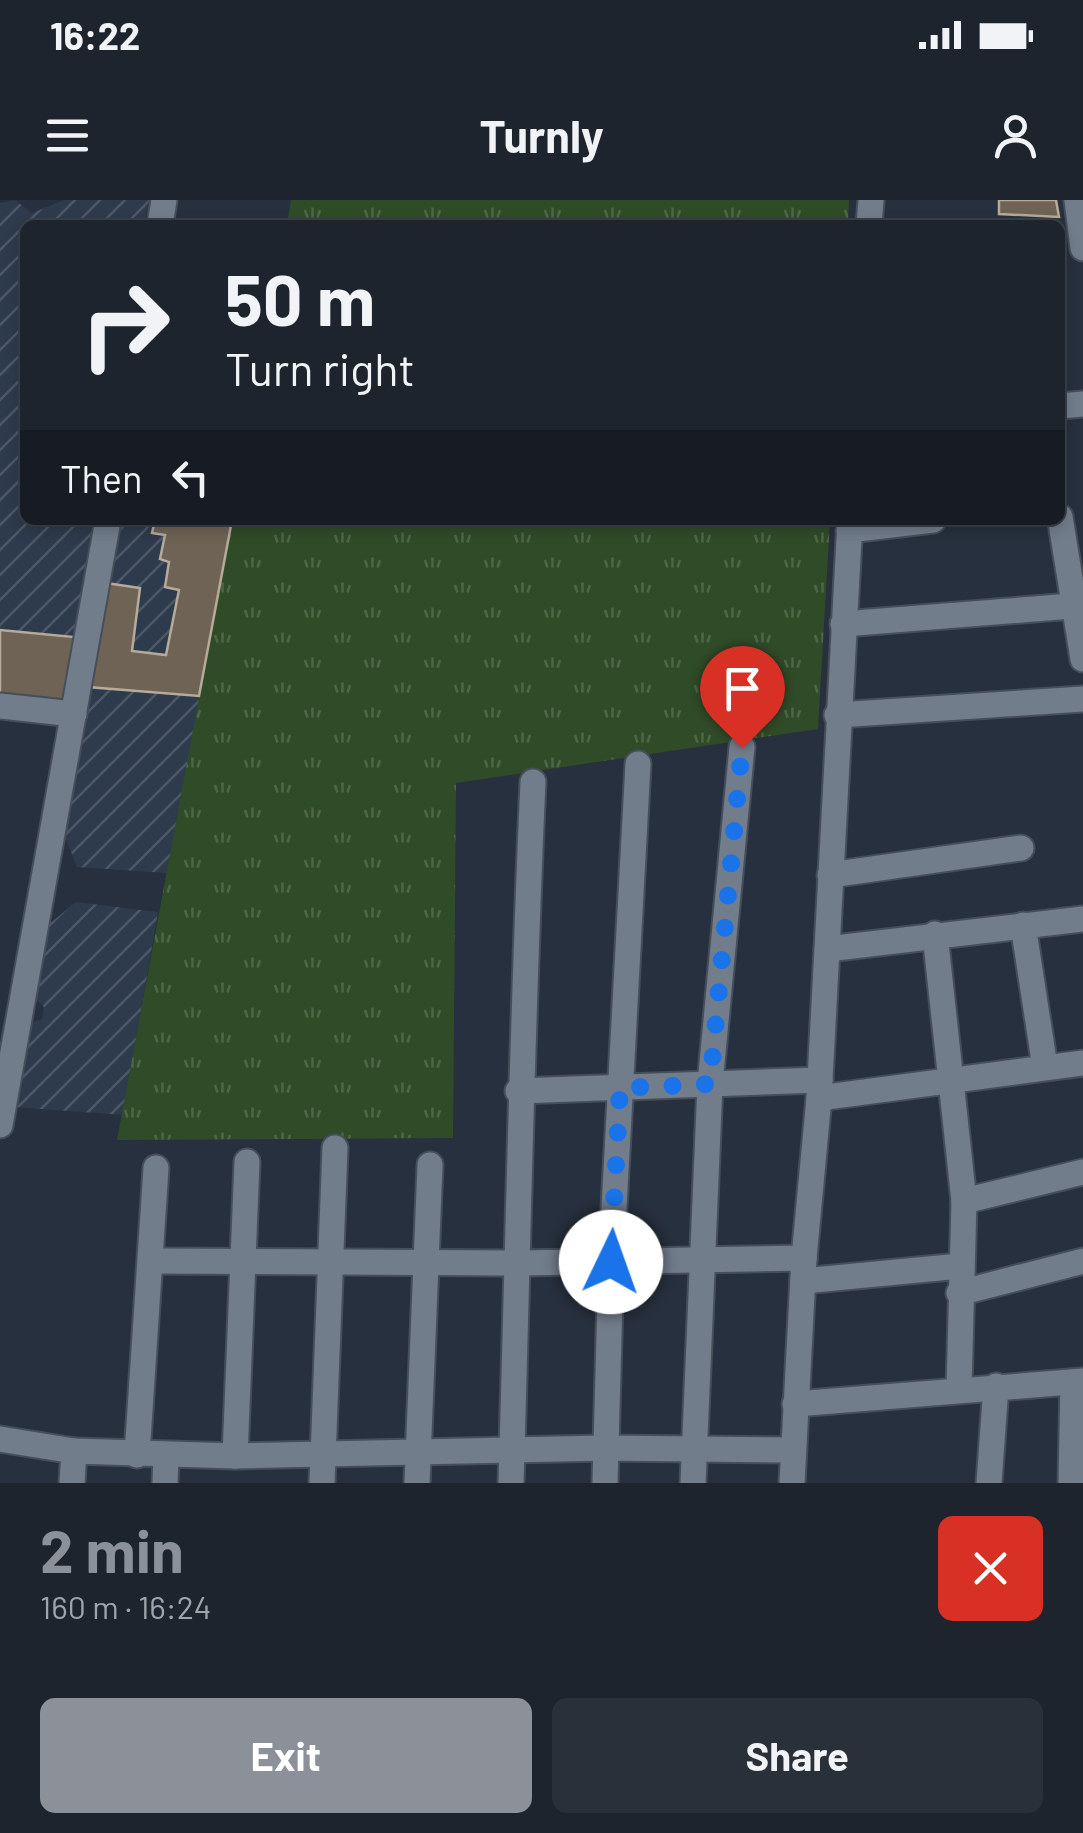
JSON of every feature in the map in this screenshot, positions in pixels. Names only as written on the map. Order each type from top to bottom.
[{"type":"street","points":[[1077,200],[1083,248]]},
{"type":"street","points":[[0,1124],[107,525]]},
{"type":"street","points":[[792,1483],[804,1270],[820,1089],[850,525]]},
{"type":"street","points":[[1061,525],[1083,659]]},
{"type":"street","points":[[843,624],[1072,606]]},
{"type":"street","points":[[837,715],[1083,699]]},
{"type":"street","points":[[0,706],[74,714]]},
{"type":"street","points":[[693,1483],[710,1084],[742,748]]},
{"type":"street","points":[[605,1483],[611,1262],[638,764]]},
{"type":"street","points":[[511,1483],[520,1263],[518,1092],[533,782]]},
{"type":"street","points":[[830,875],[1022,848]]},
{"type":"street","points":[[827,948],[1083,919]]},
{"type":"street","points":[[1023,925],[1045,1068]]},
{"type":"street","points":[[935,934],[964,1200],[959,1388]]},
{"type":"street","points":[[518,1092],[710,1084],[820,1089],[1083,1063]]},
{"type":"street","points":[[322,1483],[335,1148]]},
{"type":"street","points":[[235,1456],[247,1162]]},
{"type":"street","points":[[416,1483],[430,1165]]},
{"type":"street","points":[[137,1455],[156,1168]]},
{"type":"street","points":[[964,1200],[1083,1172]]},
{"type":"street","points":[[152,1260],[704,1261],[804,1270],[960,1266]]},
{"type":"street","points":[[959,1293],[1083,1261]]},
{"type":"street","points":[[795,1404],[959,1388],[1078,1382],[1071,1483]]},
{"type":"street","points":[[990,1483],[996,1386]]},
{"type":"street","points":[[0,1439],[74,1451],[166,1456],[606,1448],[792,1450]]},
{"type":"street","points":[[72,1483],[74,1451]]},
{"type":"street","points":[[166,1456],[166,1483]]},
{"type":"shaded area","points":[[15,200],[32,213],[64,200],[149,200],[145,220],[20,220],[20,525],[92,525],[63,703],[0,699],[0,203]]},
{"type":"shaded area","points":[[117,525],[231,525],[167,873],[77,867],[62,829]]},
{"type":"shaded area","points":[[76,902],[158,912],[123,1115],[13,1107],[16,1089],[23,1087],[21,1068],[29,1023],[42,1019],[44,1007],[34,997],[48,925]]},
{"type":"green space","points":[[291,200],[849,200],[848,220],[288,220]]},
{"type":"green space","points":[[231,525],[830,525],[818,729],[456,783],[453,1138],[117,1140]]},
{"type":"building","points":[[999,200],[1056,200],[1059,217],[999,214]]},
{"type":"building","points":[[154,525],[231,525],[199,696],[88,687],[106,583],[140,588],[132,651],[166,655],[179,590],[165,587],[169,562],[160,559],[165,535],[152,533]]},
{"type":"building","points":[[0,630],[74,637],[63,703],[0,699]]},
{"type":"route","points":[[611,1262],[620,1088],[710,1084],[742,748]]}]
